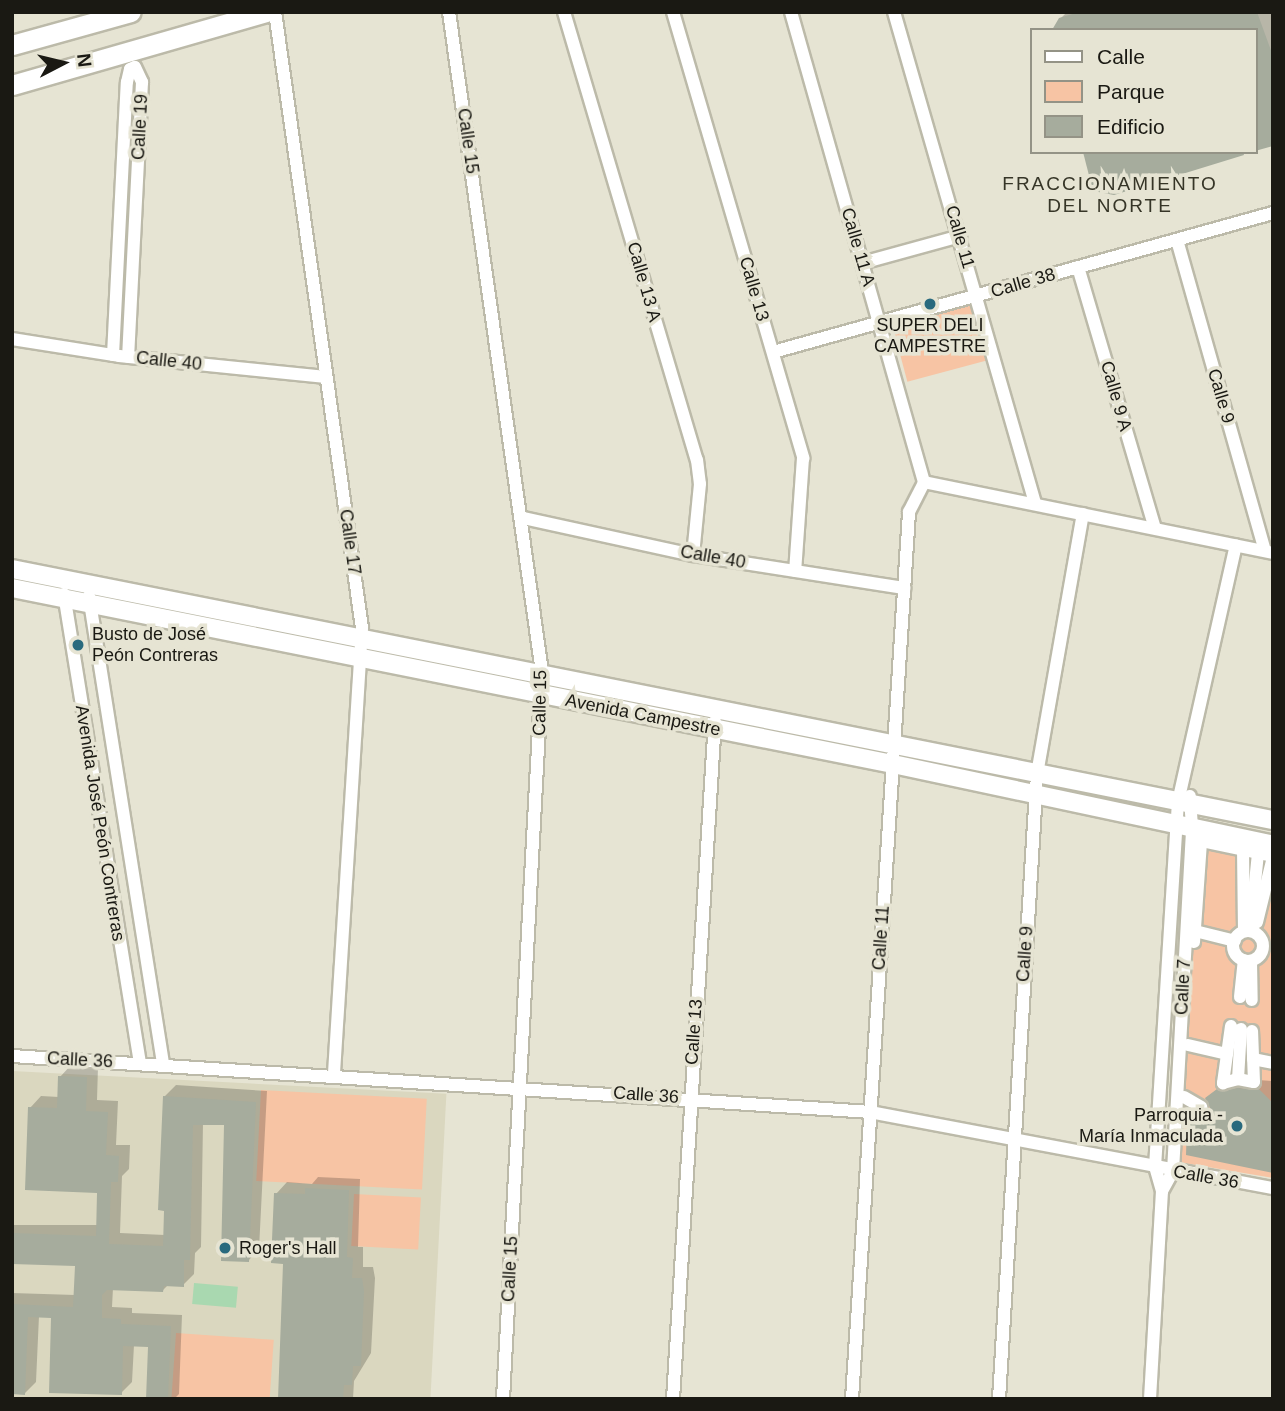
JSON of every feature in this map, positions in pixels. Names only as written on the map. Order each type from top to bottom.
[{"type":"main road","points":[[12,45],[131,12]]},
{"type":"main road","points":[[12,85],[266,12]]},
{"type":"street","name":"Calle 17","points":[[275,12],[326,377],[360,649],[334,1075]]},
{"type":"street","name":"Calle 15","points":[[449,12],[523,518],[542,672],[503,1399]]},
{"type":"street","name":"Calle 13 A","points":[[565,12],[697,460],[700,484],[693,555]]},
{"type":"street","name":"Calle 13","points":[[673,12],[803,458],[795,571]]},
{"type":"street","name":"Calle 11 A","points":[[790,12],[924,482]]},
{"type":"street","name":"Calle 11","points":[[894,12],[978,296],[1035,503]]},
{"type":"street","name":"Calle 19","points":[[113,355],[127,82],[129,70],[135,67],[142,82],[128,357]]},
{"type":"street","name":"Calle 38","points":[[773,352],[1273,213]]},
{"type":"street","points":[[862,263],[960,236]]},
{"type":"street","name":"Calle 9","points":[[1177,240],[1269,552]]},
{"type":"street","name":"Calle 9 A","points":[[1078,267],[1154,526]]},
{"type":"street","name":"Calle 40","points":[[12,339],[128,357],[326,377]]},
{"type":"street","points":[[924,482],[1154,526],[1269,552]]},
{"type":"street","name":"Calle 11","points":[[852,1399],[909,512],[924,482]]},
{"type":"street","name":"Calle 9","points":[[999,1399],[1012,1138],[1037,774],[1083,514]]},
{"type":"street","name":"Calle 40","points":[[523,518],[693,555],[904,588]]},
{"type":"street","name":"Calle 7","points":[[1162,1191],[1173,1171],[1185,781],[1236,545]]},
{"type":"street","name":"Avenida Campestre","points":[[12,569],[65,591]]},
{"type":"street","name":"Avenida Campestre","points":[[12,588],[89,595],[360,649],[542,695],[1184,825],[1262,852]]},
{"type":"street","name":"Avenida José Peón Contreras","points":[[65,591],[140,1063]]},
{"type":"street","name":"Avenida José Peón Contreras","points":[[89,595],[124,835],[163,1065]]},
{"type":"street","name":"Avenida Campestre","points":[[360,649],[542,672],[718,709],[894,741],[1037,774],[1273,820]]},
{"type":"street","name":"Calle 13","points":[[673,1399],[713,728],[718,709]]},
{"type":"street","name":"Calle 7","points":[[1150,1399],[1162,1191],[1155,1167],[1184,825]]},
{"type":"street","points":[[102,837],[124,835]]},
{"type":"street","points":[[1180,1157],[1201,841],[1262,852]]},
{"type":"street","points":[[1244,936],[1262,852]]},
{"type":"street","points":[[1243,998],[1244,936],[1262,852]]},
{"type":"street","points":[[1195,936],[1244,936],[1267,949]]},
{"type":"street","points":[[1245,960],[1267,949]]},
{"type":"street","points":[[1242,1029],[1253,1059],[1254,1082],[1223,1083],[1227,1054],[1242,1029]]},
{"type":"street","points":[[1238,1081],[1242,1029]]},
{"type":"street","points":[[1188,1045],[1227,1054]]},
{"type":"street","name":"Calle 36","points":[[12,1056],[521,1086],[870,1112],[1273,1188]]},
{"type":"street","points":[[1253,1059],[1273,1063]]},
{"type":"street","points":[[1184,1097],[1201,1107]]},
{"type":"shaded area","name":"Roger's Hall","points":[[12,1071],[446,1094],[430,1399],[12,1399]]},
{"type":"shaded area","points":[[194,1283],[238,1287],[236,1308],[192,1304]]},
{"type":"green space","points":[[973,302],[989,360],[907,382],[892,324]]},
{"type":"green space","points":[[1198,837],[1273,851],[1273,1178],[1178,1162]]},
{"type":"green space","points":[[261,1090],[427,1099],[422,1190],[256,1181]]},
{"type":"green space","points":[[354,1194],[421,1198],[418,1249],[351,1246]]},
{"type":"green space","points":[[176,1333],[274,1340],[270,1399],[171,1399]]},
{"type":"building","points":[[1079,12],[1257,12],[1273,56],[1273,146],[1257,150],[1257,28],[1053,28],[1059,18]]},
{"type":"building","points":[[1084,154],[1244,155],[1114,195],[1093,191]]},
{"type":"building","points":[[58,1076],[87,1077],[86,1111],[108,1112],[106,1155],[119,1156],[118,1182],[111,1182],[109,1244],[163,1246],[164,1211],[158,1210],[163,1096],[256,1102],[249,1262],[221,1261],[224,1125],[193,1125],[190,1260],[184,1260],[184,1287],[164,1286],[163,1292],[107,1290],[102,1295],[102,1318],[121,1319],[121,1324],[171,1326],[168,1399],[146,1399],[148,1347],[123,1346],[122,1395],[49,1393],[51,1318],[28,1317],[25,1395],[12,1394],[12,1304],[73,1307],[75,1266],[12,1264],[12,1233],[96,1236],[97,1193],[25,1190],[28,1107],[57,1108]]},
{"type":"building","name":"Parroquia - María Inmaculada","points":[[1217,1089],[1259,1089],[1273,1103],[1273,1173],[1186,1155],[1187,1124],[1203,1124],[1202,1116],[1210,1108],[1205,1098]]},
{"type":"building","points":[[305,1188],[349,1190],[347,1257],[353,1258],[352,1278],[362,1278],[364,1291],[361,1366],[353,1366],[352,1385],[344,1385],[343,1399],[278,1399],[283,1264],[271,1263],[274,1193],[305,1194]]},
{"type":"place","name":"SUPER DELI CAMPESTRE","points":[[930,304]]},
{"type":"place","name":"Busto de José Peón Contreras","points":[[78,645]]},
{"type":"place","name":"Parroquia - María Inmaculada","points":[[1237,1126]]},
{"type":"place","name":"Roger's Hall","points":[[225,1248]]},
{"type":"district","name":"FRACCIONAMIENTO DEL NORTE","points":[[1110,195]]}]
